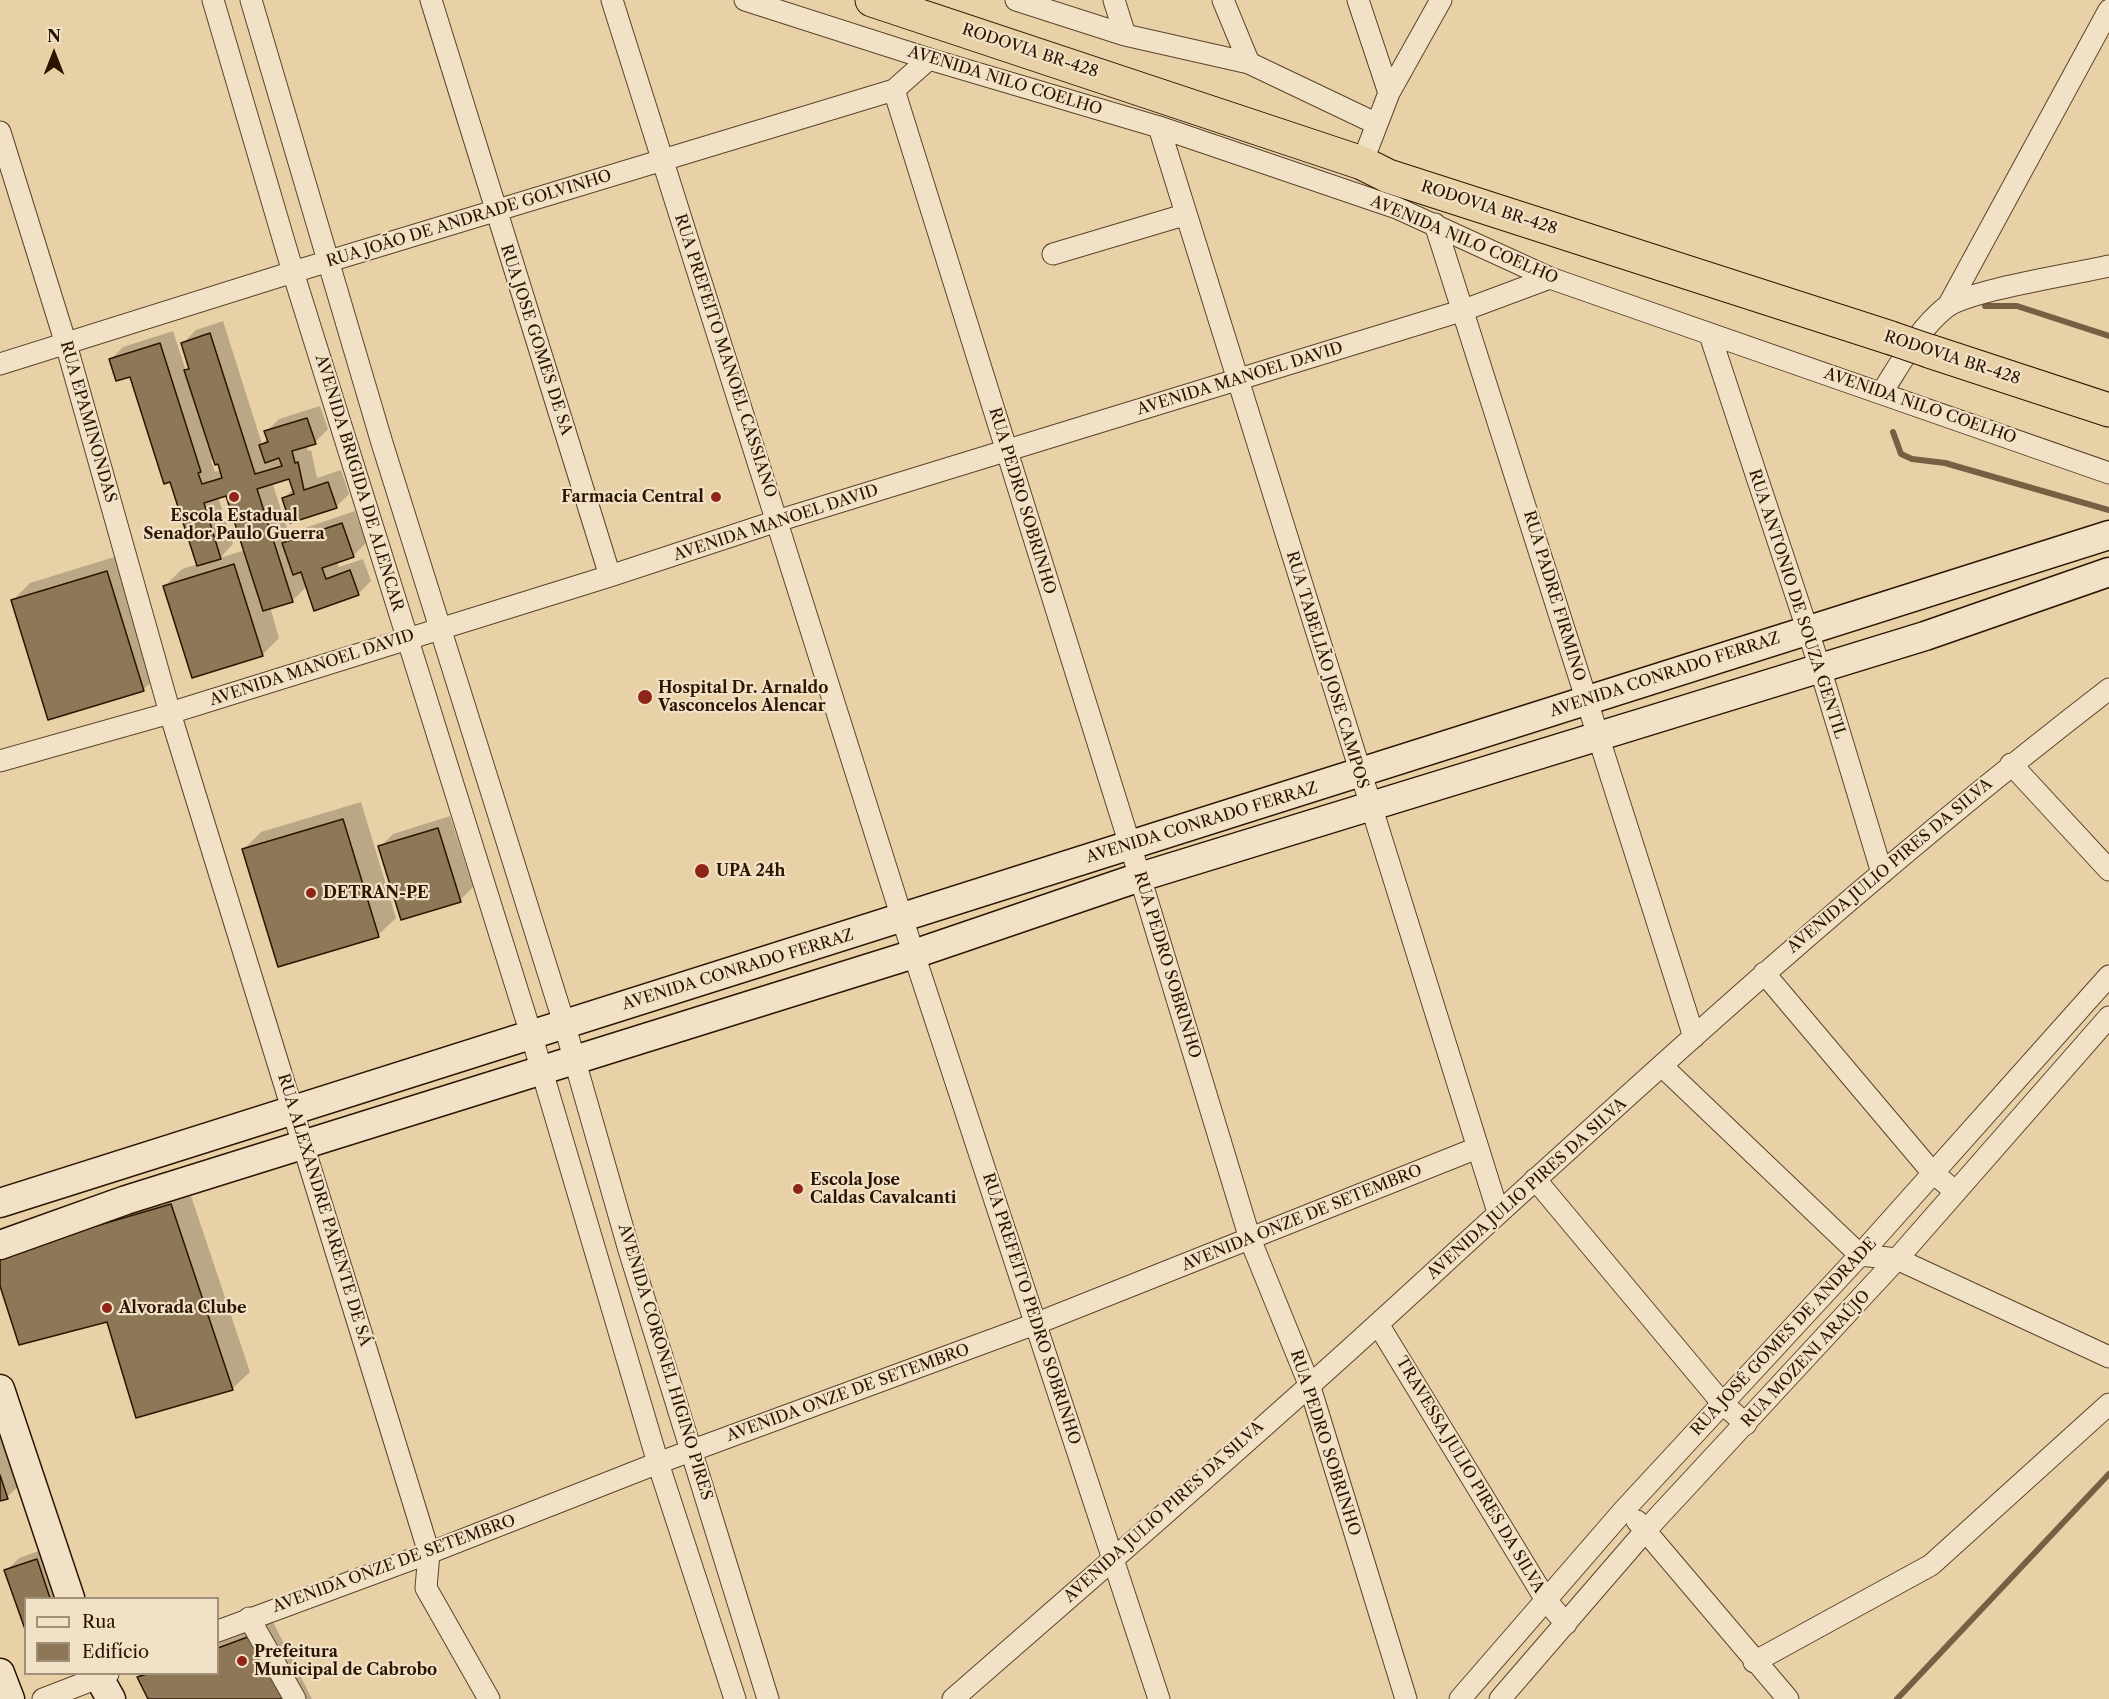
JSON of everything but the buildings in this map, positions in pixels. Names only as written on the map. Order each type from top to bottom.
[{"type":"highway","name":"RODOVIA BR-428","points":[[872,0],[1362,164],[1388,176],[2109,410]]},
{"type":"street","name":"AVENIDA BRIGIDA DE ALENCAR","points":[[213,0],[293,272],[531,1035]]},
{"type":"street","name":"AVENIDA BRIGIDA DE ALENCAR","points":[[251,0],[382,443],[564,1023]]},
{"type":"street","name":"RUA JOSE GOMES DE SA","points":[[431,0],[610,576]]},
{"type":"street","name":"RUA PREFEITO MANOEL CASSIANO","points":[[612,0],[902,918]]},
{"type":"street","name":"AVENIDA NILO COELHO","points":[[745,0],[929,59],[1159,127],[1397,208],[1550,278],[1710,336],[1882,392],[2109,473]]},
{"type":"street","points":[[1016,0],[1125,35],[1249,63],[1377,124]]},
{"type":"street","points":[[1114,0],[1125,35]]},
{"type":"street","points":[[1223,0],[1249,63]]},
{"type":"street","points":[[1358,0],[1389,93]]},
{"type":"street","points":[[1362,164],[1389,93],[1441,0]]},
{"type":"street","points":[[1882,392],[1927,325],[1948,306],[2109,10]]},
{"type":"street","name":"RUA JOÃO DE ANDRADE GOLVINHO","points":[[0,364],[327,261],[894,90],[929,59]]},
{"type":"street","points":[[243,96],[276,84]]},
{"type":"street","name":"RUA PEDRO SOBRINHO","points":[[894,90],[1140,877],[1250,1239],[1308,1384],[1406,1699]]},
{"type":"street","name":"RUA TABELIÃO JOSE CAMPOS","points":[[1159,127],[1184,215],[1498,1212]]},
{"type":"street","name":"RUA EPAMINONDAS","points":[[0,132],[66,344],[170,713]]},
{"type":"street","points":[[1053,254],[1184,215]]},
{"type":"street","name":"RUA PADRE FIRMINO","points":[[1435,224],[1694,1037]]},
{"type":"street","points":[[1948,306],[1980,294],[2109,266]]},
{"type":"street","name":"AVENIDA MANOEL DAVID","points":[[0,761],[170,713],[610,576],[777,521],[1464,310],[1550,278]]},
{"type":"street","name":"RUA ANTONIO DE SOUZA GENTIL","points":[[1710,336],[1820,668],[1882,873]]},
{"type":"street","points":[[351,453],[382,443]]},
{"type":"street","name":"AVENIDA CONRADO FERRAZ","points":[[0,1203],[2109,535]]},
{"type":"street","name":"AVENIDA CONRADO FERRAZ","points":[[0,1245],[126,1200],[742,1006],[915,954],[1140,877],[1820,668],[1974,619],[2109,572]]},
{"type":"street","points":[[1959,582],[1974,619]]},
{"type":"street","name":"AVENIDA JULIO PIRES DA SILVA","points":[[953,1699],[1378,1324],[1498,1212],[1764,973],[2011,764],[2109,688]]},
{"type":"street","name":"RUA ALEXANDRE PARENTE DE SÁ","points":[[170,713],[429,1553],[426,1588],[489,1699]]},
{"type":"street","points":[[1469,738],[1480,773]]},
{"type":"street","points":[[2011,764],[2109,870]]},
{"type":"street","points":[[1232,813],[1246,845]]},
{"type":"street","points":[[479,872],[513,860]]},
{"type":"street","points":[[1016,881],[1029,915]]},
{"type":"street","name":"RUA PREFEITO PEDRO SOBRINHO","points":[[902,918],[1159,1699]]},
{"type":"street","points":[[730,973],[742,1006]]},
{"type":"street","points":[[1764,973],[1932,1172],[1956,1192]]},
{"type":"street","name":"RUA JOSÉ GOMES DE ANDRADE","points":[[1460,1699],[1624,1510],[1860,1255],[2109,976]]},
{"type":"street","name":"RUA MOZENI ARAÚJO","points":[[1500,1699],[1646,1530],[1897,1259],[2109,1017]]},
{"type":"street","name":"AVENIDA CORONEL HIGINO PIRES","points":[[564,1023],[629,1250],[768,1699]]},
{"type":"street","name":"AVENIDA CORONEL HIGINO PIRES","points":[[531,1035],[658,1463],[735,1699]]},
{"type":"street","points":[[1662,1067],[1860,1255],[1897,1259],[2109,1357]]},
{"type":"street","points":[[409,1073],[423,1107]]},
{"type":"street","name":"AVENIDA ONZE DE SETEMBRO","points":[[219,1630],[429,1553],[692,1450],[1035,1324],[1477,1148]]},
{"type":"street","points":[[114,1168],[126,1200]]},
{"type":"street","points":[[1535,1179],[1723,1404],[1746,1424]]},
{"type":"street","points":[[598,1260],[629,1250]]},
{"type":"street","name":"TRAVESSA JULIO PIRES DA SILVA","points":[[1378,1324],[1546,1600],[1566,1624]]},
{"type":"street","points":[[0,1389],[69,1597]]},
{"type":"street","points":[[1754,1662],[1931,1565],[2109,1404]]},
{"type":"street","points":[[1624,1510],[1646,1530],[1754,1662],[1788,1699]]},
{"type":"street","points":[[249,1618],[295,1699]]},
{"type":"street","points":[[720,1654],[751,1641]]},
{"type":"street","points":[[0,1673],[10,1699]]},
{"type":"street","points":[[43,1699],[104,1681]]},
{"type":"waterway","points":[[1985,306],[2017,306],[2109,336]]},
{"type":"waterway","points":[[1893,432],[1901,454],[1912,459],[1945,463],[2109,510]]},
{"type":"waterway","points":[[1897,1699],[2109,1474]]},
{"type":"place","name":"Escola Estadual Senador Paulo Guerra","points":[[234,497]]},
{"type":"place","name":"Farmacia Central","points":[[716,497]]},
{"type":"place","name":"Hospital Dr. Arnaldo Vasconcelos Alencar","points":[[645,697]]},
{"type":"place","name":"UPA 24h","points":[[702,871]]},
{"type":"place","name":"DETRAN-PE","points":[[311,893]]},
{"type":"place","name":"Escola Jose Caldas Cavalcanti","points":[[798,1189]]},
{"type":"place","name":"Alvorada Clube","points":[[107,1308]]},
{"type":"place","name":"Prefeitura Municipal de Cabrobo","points":[[242,1661]]}]
